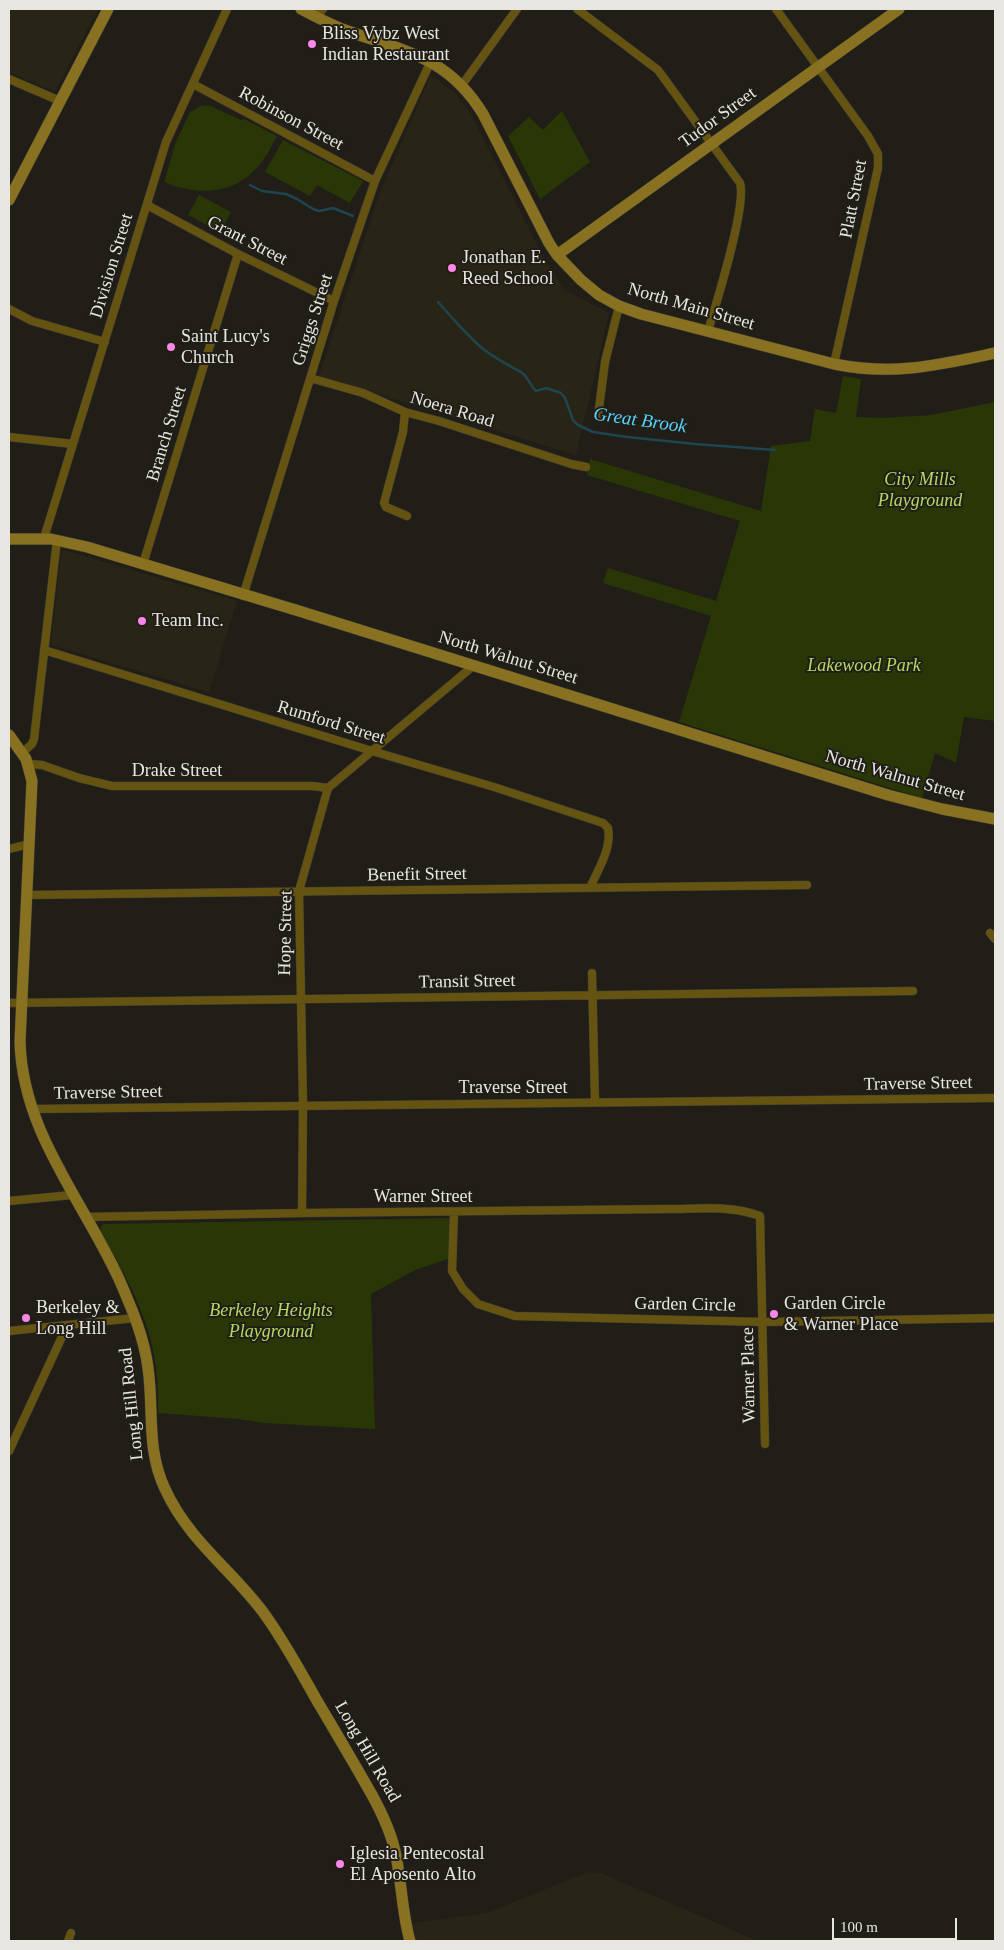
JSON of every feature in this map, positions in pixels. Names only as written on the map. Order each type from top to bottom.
[{"type":"main road","points":[[9,200],[108,9]]},
{"type":"main road","name":"North Main Street","points":[[301,9],[320,13],[343,29],[431,61],[462,85],[483,114],[549,243],[557,255],[587,286],[620,306],[641,314],[834,364],[868,369],[907,370],[995,353]]},
{"type":"main road","name":"Tudor Street","points":[[557,255],[899,9]]},
{"type":"main road","name":"North Walnut Street","points":[[9,539],[44,538],[57,540],[143,564],[888,795],[942,810],[995,819]]},
{"type":"main road","name":"Long Hill Road","points":[[9,735],[23,752],[32,781],[21,1002],[21,1067],[31,1109],[72,1194],[118,1277],[135,1318],[147,1359],[152,1444],[164,1487],[187,1528],[249,1594],[274,1628],[375,1800],[388,1826],[394,1847],[405,1924],[410,1941]]},
{"type":"street","name":"Division Street","points":[[44,538],[166,142],[227,9]]},
{"type":"street","points":[[462,85],[517,9]]},
{"type":"street","points":[[577,9],[658,70],[739,180],[742,192],[732,244],[708,331]]},
{"type":"street","name":"Platt Street","points":[[776,9],[874,146],[879,156],[878,168],[834,364]]},
{"type":"street","name":"Griggs Street","points":[[244,596],[334,301],[375,182],[431,61]]},
{"type":"street","points":[[9,79],[60,101]]},
{"type":"street","name":"Robinson Street","points":[[193,84],[375,182]]},
{"type":"street","name":"Grant Street","points":[[147,204],[238,254],[334,301]]},
{"type":"street","name":"Branch Street","points":[[143,564],[238,254]]},
{"type":"street","points":[[598,416],[605,362],[620,306]]},
{"type":"street","points":[[9,309],[32,320],[104,342]]},
{"type":"street","name":"Noera Road","points":[[310,378],[363,394],[405,412],[586,467]]},
{"type":"street","points":[[405,412],[403,432],[384,499],[384,505],[407,516]]},
{"type":"street","points":[[9,437],[73,444]]},
{"type":"street","points":[[23,752],[34,739],[57,540]]},
{"type":"street","name":"Rumford Street","points":[[44,650],[494,787],[603,823],[608,828],[609,846],[590,888]]},
{"type":"street","points":[[328,788],[473,666]]},
{"type":"street","name":"Drake Street","points":[[28,764],[42,765],[79,778],[112,786],[312,786],[328,788]]},
{"type":"street","name":"Hope Street","points":[[302,1212],[303,1105],[299,892],[328,788]]},
{"type":"street","points":[[9,849],[29,844]]},
{"type":"street","name":"Benefit Street","points":[[26,896],[807,885]]},
{"type":"street","points":[[592,973],[595,1102]]},
{"type":"street","name":"Transit Street","points":[[9,1003],[913,991]]},
{"type":"street","name":"Traverse Street","points":[[31,1109],[995,1098]]},
{"type":"street","points":[[9,1201],[72,1194]]},
{"type":"street","name":"Warner Street","points":[[85,1217],[302,1212],[716,1208],[747,1211],[760,1216]]},
{"type":"street","name":"Garden Circle","points":[[454,1212],[452,1271],[463,1289],[478,1304],[522,1317],[764,1322],[995,1318]]},
{"type":"street","name":"Warner Place","points":[[760,1216],[764,1322],[765,1444]]},
{"type":"street","points":[[9,1331],[135,1318]]},
{"type":"street","points":[[9,1451],[67,1326]]},
{"type":"street","points":[[68,1941],[71,1933]]},
{"type":"shaded area","points":[[9,9],[98,9],[55,91],[9,73]]},
{"type":"shaded area","name":"Jonathan E. Reed School","points":[[431,75],[454,92],[471,114],[542,254],[559,282],[566,291],[609,313],[576,455],[319,376],[380,192]]},
{"type":"shaded area","name":"Team Inc.","points":[[64,550],[237,601],[209,692],[51,645],[61,553]]},
{"type":"shaded area","points":[[588,1872],[601,1873],[758,1941],[417,1941],[412,1923],[486,1913]]},
{"type":"green space","points":[[203,105],[208,105],[241,120],[244,119],[277,136],[266,156],[254,171],[243,180],[231,186],[205,191],[191,190],[164,182],[176,142],[190,112]]},
{"type":"green space","points":[[562,111],[590,162],[540,199],[508,136],[529,117],[543,130]]},
{"type":"green space","points":[[283,140],[363,181],[350,203],[317,185],[310,196],[265,172]]},
{"type":"green space","points":[[199,195],[231,212],[220,232],[188,215]]},
{"type":"green space","name":"Lakewood Park","points":[[843,376],[861,379],[856,417],[884,418],[931,415],[995,402],[995,721],[964,717],[956,763],[935,753],[922,798],[679,722],[711,616],[603,583],[608,568],[716,601],[740,521],[587,475],[590,459],[761,511],[771,446],[810,441],[815,409],[836,413]]},
{"type":"green space","name":"Berkeley Heights Playground","points":[[453,1218],[454,1257],[415,1270],[371,1294],[375,1429],[264,1423],[238,1419],[158,1413],[157,1373],[149,1332],[119,1263],[101,1232],[103,1224]]},
{"type":"waterway","name":"Great Brook","points":[[250,185],[262,191],[286,194],[319,211],[333,208],[353,216]]},
{"type":"waterway","name":"Great Brook","points":[[438,302],[476,343],[491,355],[523,374],[536,391],[546,388],[561,393],[565,398],[573,420],[578,425],[593,432],[695,444],[775,450]]},
{"type":"place","name":"Bliss Vybz West Indian Restaurant","points":[[312,44]]},
{"type":"place","name":"Jonathan E. Reed School","points":[[452,268]]},
{"type":"place","name":"Saint Lucy's Church","points":[[171,347]]},
{"type":"place","name":"Team Inc.","points":[[142,621]]},
{"type":"place","name":"Garden Circle & Warner Place","points":[[774,1314]]},
{"type":"place","name":"Berkeley & Long Hill","points":[[26,1318]]},
{"type":"place","name":"Iglesia Pentecostal El Aposento Alto","points":[[340,1864]]},
{"type":"park label","name":"City Mills Playground","points":[[920,490]]}]
